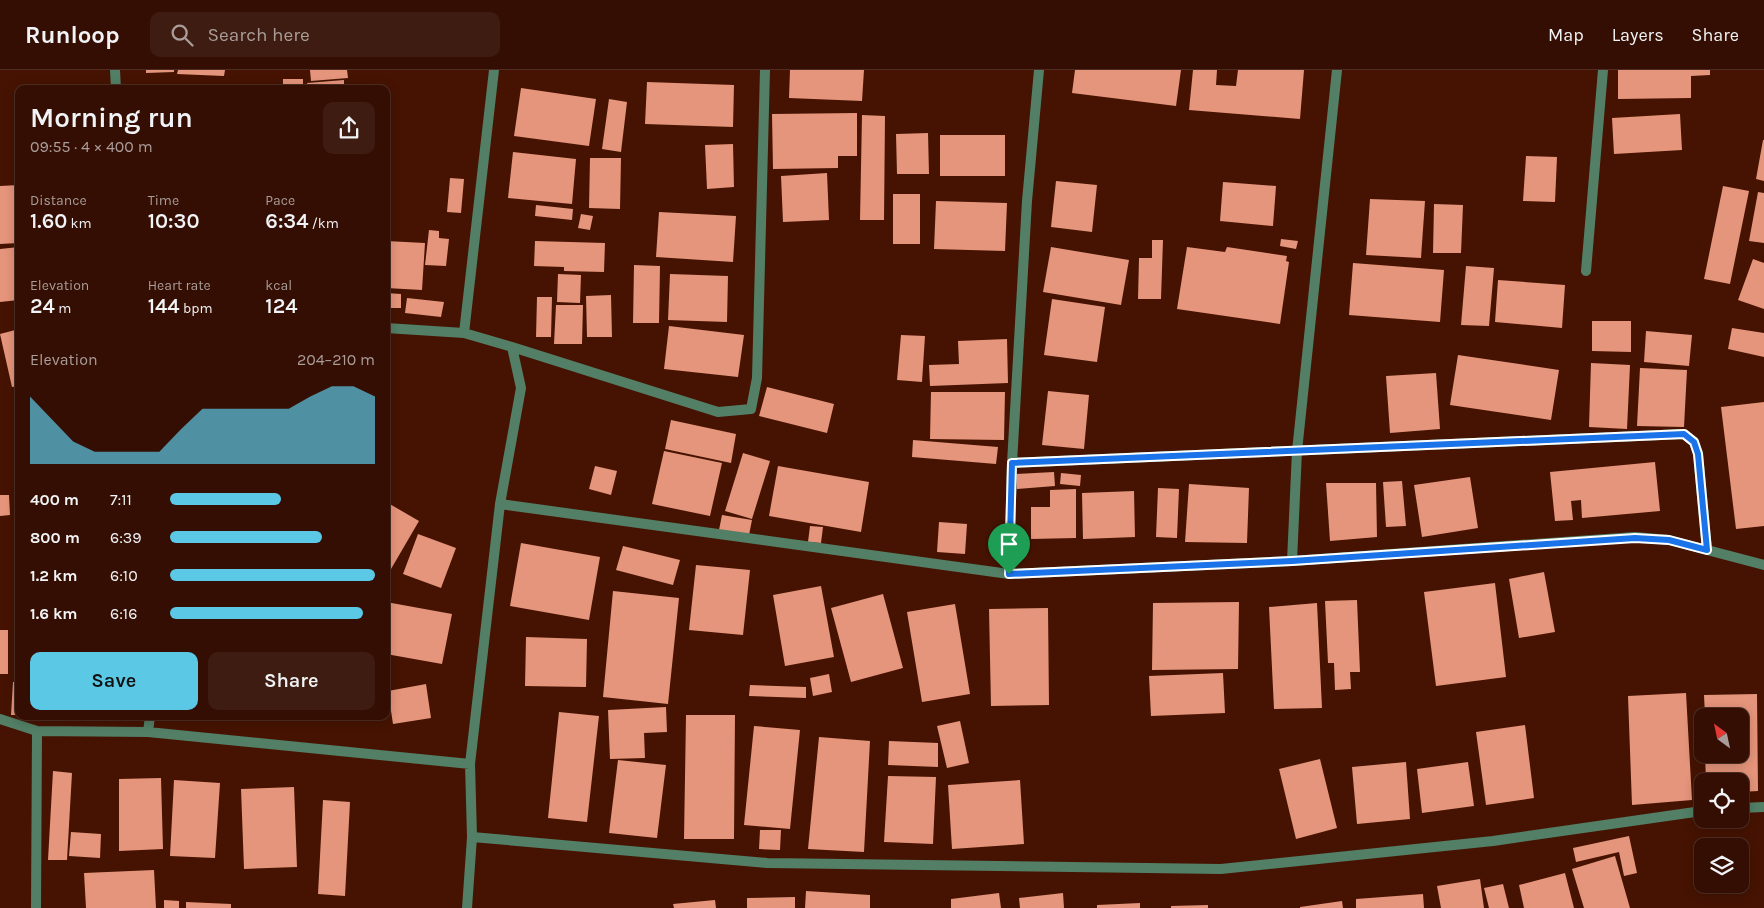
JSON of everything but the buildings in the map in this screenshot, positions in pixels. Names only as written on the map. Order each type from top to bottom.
[{"type":"street","points":[[115,70],[116,85]]},
{"type":"street","points":[[464,333],[494,70]]},
{"type":"street","points":[[390,328],[464,333],[718,412],[751,409],[757,378],[765,70]]},
{"type":"street","points":[[1009,574],[1012,463],[1027,201],[1039,70]]},
{"type":"street","points":[[1292,561],[1297,451],[1337,70]]},
{"type":"street","points":[[1586,271],[1603,70]]},
{"type":"street","points":[[467,908],[472,837],[470,764],[500,504],[521,388],[512,347]]},
{"type":"street","points":[[1012,463],[1684,434],[1694,442],[1698,454],[1707,550]]},
{"type":"street","points":[[500,504],[1009,574],[1292,561],[1635,538],[1669,540],[1764,565]]},
{"type":"street","points":[[0,719],[38,731],[148,732],[470,764]]},
{"type":"street","points":[[148,732],[150,720]]},
{"type":"street","points":[[36,908],[38,731]]},
{"type":"street","points":[[1749,808],[1764,807]]},
{"type":"street","points":[[472,837],[767,863],[1221,869],[1493,840],[1694,812]]},
{"type":"route","points":[[1684,434],[1694,442],[1698,454],[1707,550],[1669,540],[1635,538],[1292,561],[1009,574],[1012,463],[1684,434]]}]
